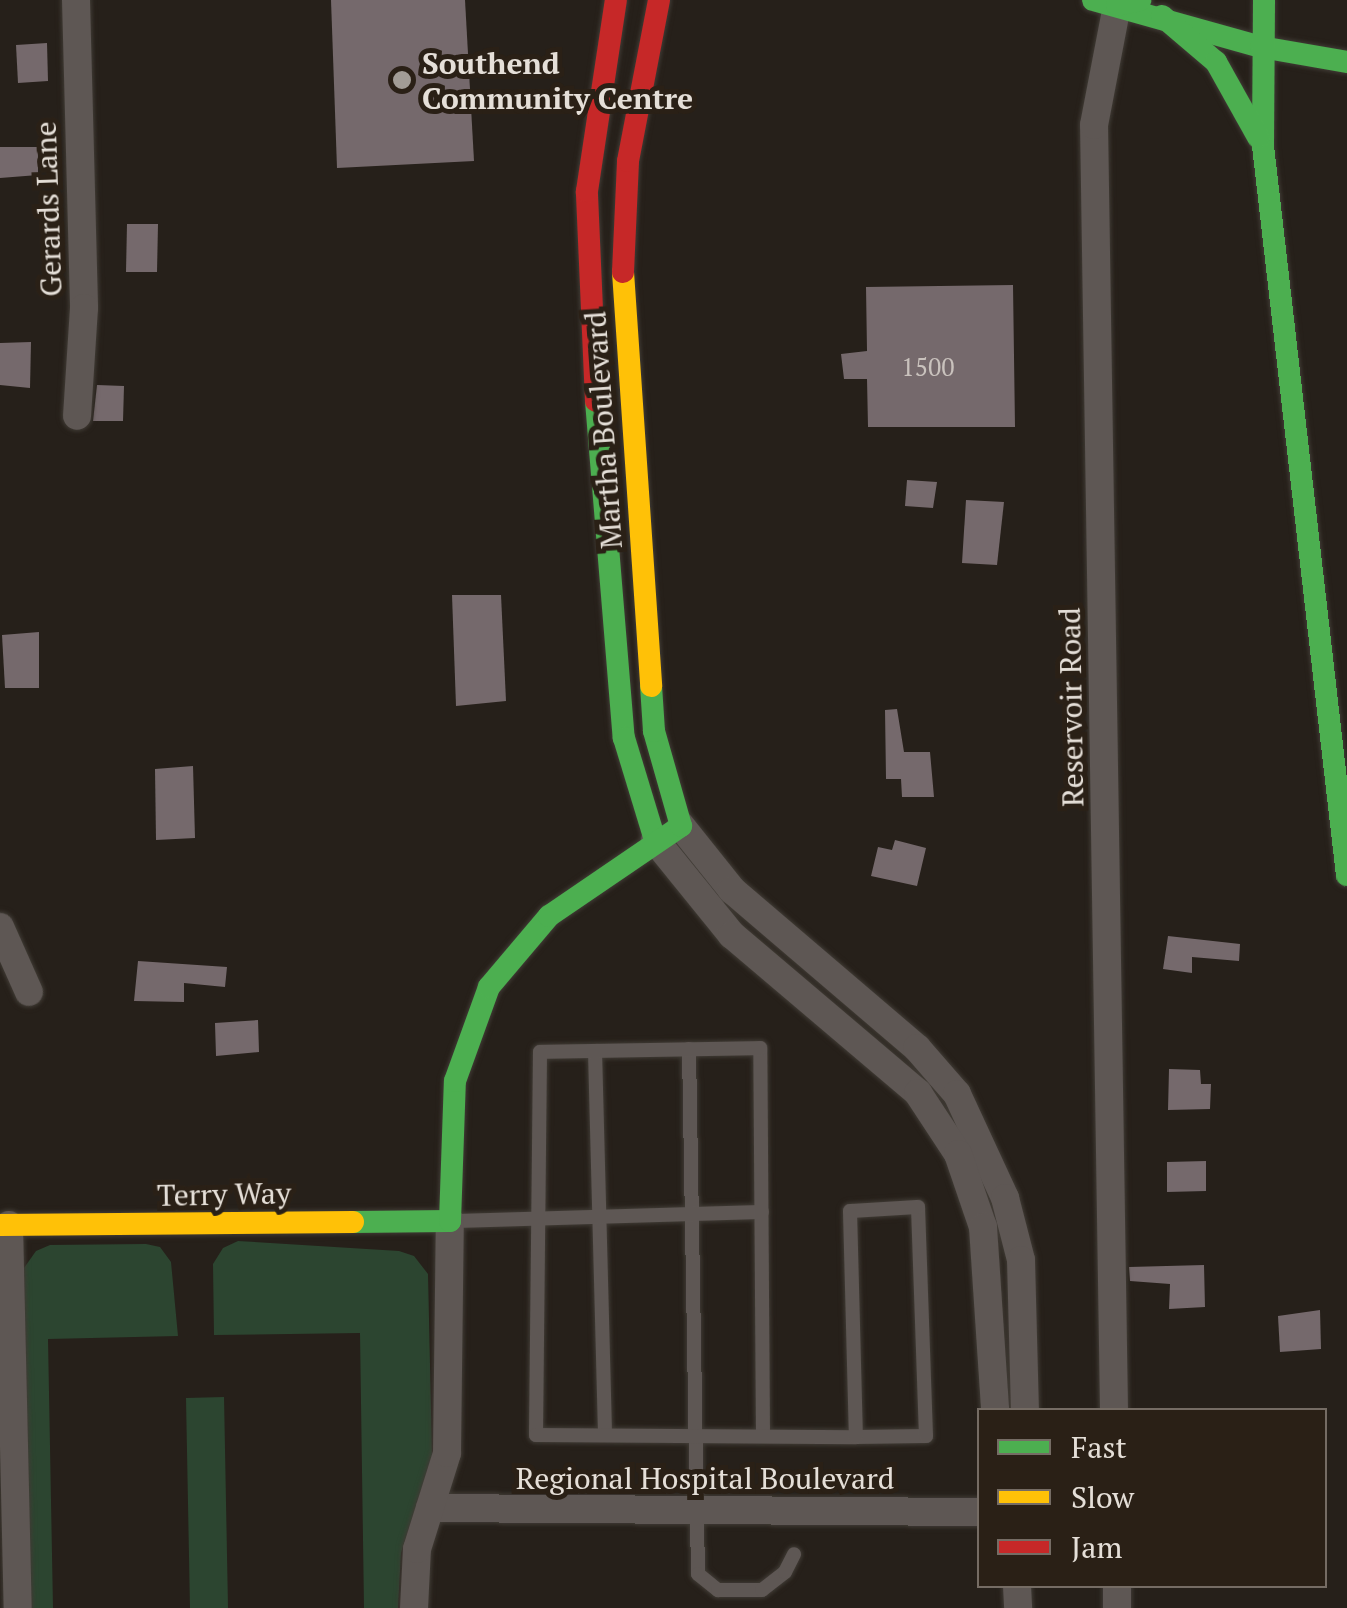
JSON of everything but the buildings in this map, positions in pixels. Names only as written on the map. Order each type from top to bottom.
[{"type":"main road","name":"Martha Boulevard","points":[[616,0],[594,132],[586,247],[624,738],[655,840]]},
{"type":"main road","name":"Martha Boulevard","points":[[659,0],[622,212],[654,731],[681,826]]},
{"type":"main road","points":[[1264,0],[1260,47],[1263,146],[1347,875]]},
{"type":"main road","points":[[1116,2],[1260,47],[1347,62]]},
{"type":"main road","points":[[1162,16],[1216,62],[1263,146]]},
{"type":"main road","points":[[450,1221],[455,1081],[489,987],[549,916],[655,840],[681,826]]},
{"type":"main road","name":"Terry Way","points":[[4,1225],[450,1221]]},
{"type":"street","name":"Gerards Lane","points":[[76,0],[84,308],[77,416]]},
{"type":"street","name":"Reservoir Road","points":[[1114,1408],[1094,125],[1116,2]]},
{"type":"street","points":[[681,826],[732,890],[917,1048],[957,1094],[1005,1198],[1020,1260],[1025,1408]]},
{"type":"street","points":[[655,840],[732,936],[918,1094],[958,1154],[983,1227],[995,1408]]},
{"type":"street","points":[[0,927],[29,992]]},
{"type":"street","points":[[414,1608],[414,1564],[447,1453],[450,1221]]},
{"type":"street","points":[[4,1225],[18,1608]]},
{"type":"street","name":"Regional Hospital Boulevard","points":[[430,1508],[977,1512]]},
{"type":"lane","points":[[608,544],[641,541]]},
{"type":"lane","points":[[763,1436],[760,1048],[540,1052],[536,1435],[694,1434],[763,1436],[856,1437],[926,1436],[918,1207],[850,1211],[856,1437]]},
{"type":"lane","points":[[689,1049],[698,1574],[718,1590],[762,1590],[785,1572],[794,1554]]},
{"type":"lane","points":[[595,1051],[605,1434]]},
{"type":"lane","points":[[450,1221],[762,1212]]},
{"type":"green space","points":[[238,1241],[399,1251],[414,1256],[428,1274],[432,1455],[401,1553],[398,1608],[364,1608],[360,1333],[214,1335],[213,1264],[223,1248]]},
{"type":"green space","points":[[50,1245],[160,1247],[171,1262],[178,1336],[48,1339],[53,1608],[31,1608],[24,1268],[36,1251]]},
{"type":"green space","points":[[224,1397],[228,1608],[190,1608],[186,1398]]},
{"type":"traffic: fast","points":[[1093,0],[1261,47],[1347,62]]},
{"type":"traffic: fast","points":[[1117,5],[1140,0]]},
{"type":"traffic: fast","points":[[1264,0],[1263,146],[1347,875]]},
{"type":"traffic: fast","points":[[1162,16],[1216,62],[1258,137]]},
{"type":"traffic: fast","points":[[596,401],[624,738],[655,840]]},
{"type":"traffic: fast","points":[[353,1222],[450,1221],[455,1081],[489,987],[549,916],[681,826],[654,731],[651,686]]},
{"type":"traffic: slow","points":[[623,272],[651,686]]},
{"type":"traffic: slow","points":[[0,1225],[353,1222]]},
{"type":"traffic: jam","points":[[596,401],[587,191],[616,0]]},
{"type":"traffic: jam","points":[[623,272],[628,161],[659,0]]},
{"type":"place","name":"Southend Community Centre","points":[[402,80]]}]
